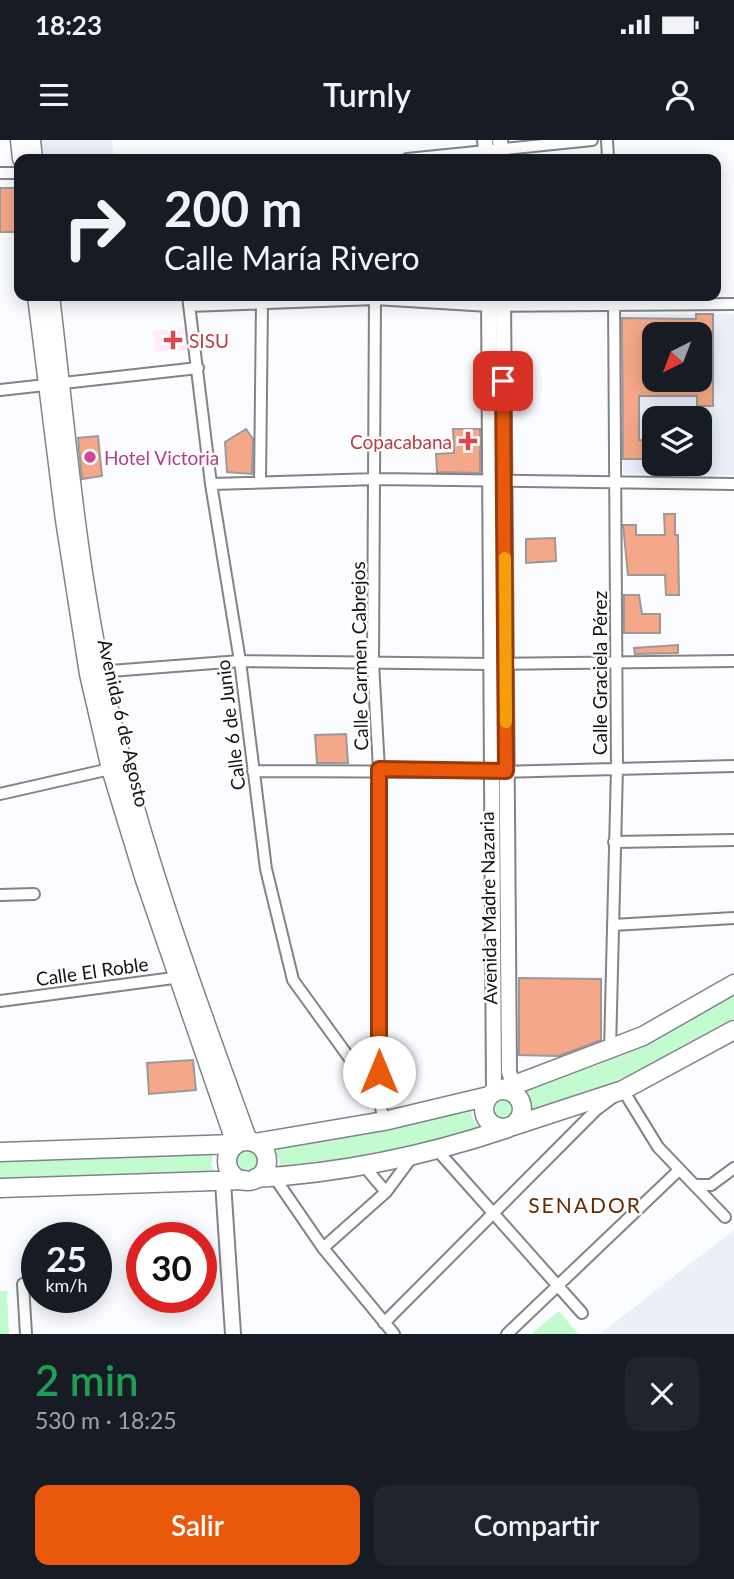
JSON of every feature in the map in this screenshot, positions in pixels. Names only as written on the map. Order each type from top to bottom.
[{"type":"main road","name":"Avenida 6 de Agosto","points":[[37,301],[78,515],[95,673],[110,769],[182,976],[246,1143]]},
{"type":"main road","name":"Avenida 6 de Agosto","points":[[51,301],[54,385]]},
{"type":"main road","name":"Avenida 6 de Agosto","points":[[95,673],[125,765],[182,976]]},
{"type":"main road","points":[[0,1152],[246,1143],[384,1121],[503,1092],[643,1036],[734,984]]},
{"type":"main road","points":[[0,1188],[260,1175],[364,1166],[412,1157],[438,1151],[623,1090],[734,1030]]},
{"type":"main road","points":[[503,1092],[522,1110],[511,1127]]},
{"type":"main road","points":[[503,1092],[484,1108],[487,1120],[496,1127],[511,1127]]},
{"type":"main road","points":[[246,1143],[266,1154],[260,1175]]},
{"type":"main road","points":[[226,1175],[228,1156],[246,1143]]},
{"type":"street","points":[[450,154],[592,140]]},
{"type":"street","points":[[188,301],[290,301]]},
{"type":"street","name":"Calle 6 de Junio","points":[[188,301],[211,484],[240,660],[266,869],[293,980],[379,1099],[384,1121]]},
{"type":"street","name":"Calle Carmen Cabrejos","points":[[375,301],[373,663],[379,769],[379,1099]]},
{"type":"street","points":[[496,301],[734,304]]},
{"type":"street","name":"Avenida Madre Nazaria","points":[[496,301],[500,772],[497,1079],[503,1092]]},
{"type":"street","name":"Calle Graciela Pérez","points":[[610,1050],[617,768],[615,301]]},
{"type":"street","points":[[260,482],[262,302]]},
{"type":"street","points":[[0,390],[198,368]]},
{"type":"street","points":[[211,484],[376,479],[734,484]]},
{"type":"street","points":[[95,673],[240,660],[499,664],[734,660]]},
{"type":"street","points":[[253,771],[379,769],[500,772],[734,766]]},
{"type":"street","points":[[0,794],[110,769]]},
{"type":"street","name":"Avenida Madre Nazaria","points":[[500,772],[509,1072],[503,1092]]},
{"type":"street","points":[[614,842],[734,840]]},
{"type":"street","points":[[0,895],[34,894]]},
{"type":"street","points":[[612,925],[734,918]]},
{"type":"street","name":"Calle El Roble","points":[[0,1001],[182,976]]},
{"type":"street","points":[[384,1323],[596,1110],[623,1090],[657,1147],[725,1217]]},
{"type":"street","points":[[438,1151],[560,1285],[582,1313]]},
{"type":"street","points":[[323,1248],[386,1192],[412,1157]]},
{"type":"street","points":[[364,1166],[386,1192]]},
{"type":"street","points":[[695,1185],[711,1185],[734,1168]]},
{"type":"street","points":[[507,1334],[678,1171]]},
{"type":"street","points":[[226,1175],[233,1334]]},
{"type":"street","points":[[260,1175],[394,1334]]},
{"type":"street","points":[[25,1313],[26,1334]]},
{"type":"shaded area","points":[[37,140],[112,140],[113,154],[38,154]]},
{"type":"shaded area","points":[[622,314],[734,314],[734,475],[712,475],[712,406],[642,406],[642,474],[623,474]]},
{"type":"shaded area","name":"SISU","points":[[190,326],[192,350],[155,352],[153,331]]},
{"type":"shaded area","points":[[734,1230],[734,1334],[600,1334],[651,1294]]},
{"type":"green space","points":[[734,992],[734,1018],[626,1077],[530,1113],[528,1097],[522,1089],[600,1064]]},
{"type":"green space","points":[[504,1099],[512,1102],[515,1110],[512,1118],[504,1121],[496,1118],[493,1110],[496,1102]]},
{"type":"green space","points":[[471,1107],[472,1117],[479,1128],[376,1155],[281,1171],[279,1159],[271,1146]]},
{"type":"green space","points":[[250,1145],[259,1149],[263,1158],[259,1167],[250,1171],[241,1167],[237,1158],[241,1149]]},
{"type":"green space","points":[[214,1151],[211,1164],[216,1175],[0,1183],[0,1162]]},
{"type":"green space","points":[[0,1291],[7,1291],[9,1334],[0,1334]]},
{"type":"green space","points":[[559,1311],[578,1334],[531,1334]]},
{"type":"building","points":[[0,188],[14,188],[14,232],[0,232]]},
{"type":"building","points":[[696,314],[713,314],[713,406],[697,406],[697,396],[639,396],[642,459],[623,459],[622,318],[696,319]]},
{"type":"building","points":[[246,429],[253,439],[252,474],[227,472],[225,442]]},
{"type":"building","name":"Copacabana","points":[[453,429],[480,429],[480,473],[437,472],[436,454],[454,453]]},
{"type":"building","name":"Hotel Victoria","points":[[98,436],[102,476],[82,479],[78,438]]},
{"type":"building","points":[[664,514],[675,514],[679,595],[666,595],[665,575],[628,575],[623,525],[636,525],[636,535],[665,535]]},
{"type":"building","points":[[555,538],[556,561],[526,563],[526,539]]},
{"type":"building","points":[[624,595],[639,595],[642,614],[660,614],[660,633],[624,633]]},
{"type":"building","points":[[678,645],[678,653],[635,654],[634,648]]},
{"type":"building","points":[[346,734],[348,763],[317,763],[315,735]]},
{"type":"building","points":[[519,978],[601,979],[601,1040],[559,1056],[519,1055]]},
{"type":"building","points":[[193,1060],[196,1090],[149,1094],[147,1063]]},
{"type":"slow traffic","points":[[505,558],[506,722]]},
{"type":"place","name":"SISU","points":[[173,340]]},
{"type":"place","name":"Copacabana","points":[[468,441]]},
{"type":"place","name":"Hotel Victoria","points":[[90,457]]},
{"type":"district","name":"SENADOR","points":[[585,1204]]},
{"type":"route","points":[[379,1072],[379,769],[506,771],[503,381]]}]
